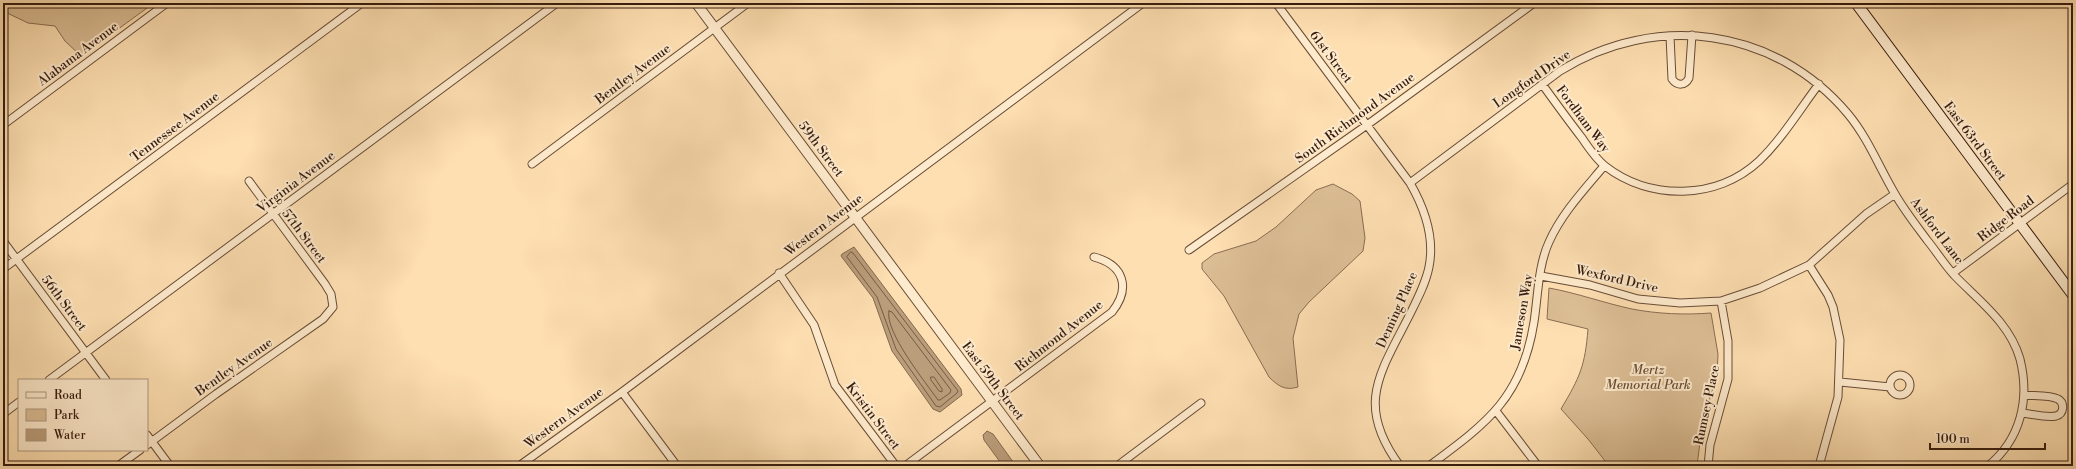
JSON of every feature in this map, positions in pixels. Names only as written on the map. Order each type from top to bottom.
[{"type":"main road","name":"East 63rd Street","points":[[1856,3],[2073,295]]},
{"type":"street","name":"Alabama Avenue","points":[[3,125],[167,3]]},
{"type":"street","name":"Tennessee Avenue","points":[[3,269],[362,3]]},
{"type":"street","name":"Virginia Avenue","points":[[50,379],[557,3]]},
{"type":"street","name":"59th Street","points":[[696,3],[925,311]]},
{"type":"street","name":"Bentley Avenue","points":[[532,164],[748,3]]},
{"type":"street","name":"Western Avenue","points":[[519,466],[622,392],[779,273],[1144,3]]},
{"type":"street","name":"61st Street","points":[[1276,3],[1367,125]]},
{"type":"street","name":"South Richmond Avenue","points":[[1189,250],[1367,125],[1534,3]]},
{"type":"street","name":"Longford Drive","points":[[1410,183],[1542,84],[1570,65],[1608,47],[1626,42],[1670,36],[1692,35],[1714,37],[1752,47],[1784,62],[1819,84]]},
{"type":"street","points":[[1670,36],[1672,79],[1676,83],[1681,84],[1686,82],[1689,78],[1692,35]]},
{"type":"street","name":"Fordham Way","points":[[1542,84],[1604,166],[1630,180],[1662,190],[1693,191],[1719,185],[1737,177],[1760,160],[1819,84]]},
{"type":"street","name":"Ashford Lane","points":[[1819,84],[1848,114],[1858,128],[1895,194],[1953,273],[1996,317],[2010,336],[2020,359],[2024,395],[2022,413],[2020,423],[2006,449],[1988,466]]},
{"type":"street","name":"Deming Place","points":[[1367,125],[1410,183],[1422,203],[1428,224],[1430,240],[1429,267],[1418,296],[1386,363],[1375,392],[1378,427],[1388,449],[1400,466]]},
{"type":"street","name":"Jameson Way","points":[[1429,466],[1481,427],[1496,411],[1514,385],[1526,358],[1531,339],[1546,251],[1558,225],[1604,166]]},
{"type":"street","name":"57th Street","points":[[248,181],[325,284],[333,302],[333,307]]},
{"type":"street","name":"Ridge Road","points":[[1953,273],[2073,184]]},
{"type":"street","name":"Wexford Drive","points":[[1541,276],[1590,285],[1638,299],[1680,302],[1721,301],[1766,286],[1809,265],[1866,214],[1895,194]]},
{"type":"street","name":"56th Street","points":[[3,241],[105,379]]},
{"type":"street","name":"Richmond Avenue","points":[[905,466],[1095,325],[1118,303],[1122,288],[1120,273],[1105,260],[1094,257]]},
{"type":"street","points":[[1809,265],[1828,295],[1836,317],[1840,340],[1840,382],[1838,397],[1819,466]]},
{"type":"street","name":"Kristin Street","points":[[779,273],[814,325],[835,385],[896,466]]},
{"type":"street","name":"Rumsey Place","points":[[1708,466],[1710,445],[1728,379],[1728,341],[1721,301]]},
{"type":"street","name":"Bentley Avenue","points":[[150,443],[324,319],[333,307]]},
{"type":"street","name":"East 59th Street","points":[[925,311],[1040,466]]},
{"type":"street","points":[[1840,382],[1890,387]]},
{"type":"street","points":[[622,392],[677,466]]},
{"type":"street","points":[[2022,413],[2056,416],[2061,413],[2063,408],[2061,402],[2057,398],[2024,395]]},
{"type":"street","points":[[3,414],[18,403]]},
{"type":"street","points":[[1118,466],[1201,403]]},
{"type":"street","points":[[1496,411],[1538,466]]},
{"type":"street","points":[[150,443],[170,466]]},
{"type":"street","points":[[118,466],[139,451]]},
{"type":"green space","points":[[3,3],[154,3],[81,56],[65,41],[55,26],[28,23],[3,11]]},
{"type":"green space","points":[[1333,184],[1352,194],[1360,201],[1365,238],[1363,251],[1309,302],[1299,314],[1293,338],[1298,387],[1285,388],[1269,377],[1224,296],[1202,269],[1202,263],[1214,254],[1256,241],[1276,227],[1316,190]]},
{"type":"green space","name":"Mertz Memorial Park","points":[[1549,288],[1642,311],[1672,314],[1711,313],[1718,354],[1717,374],[1702,426],[1697,466],[1609,466],[1588,439],[1561,409],[1573,388],[1580,371],[1585,353],[1588,329],[1547,319]]},
{"type":"water","points":[[854,247],[961,389],[962,395],[940,412],[933,409],[892,351],[873,298],[841,256]]},
{"type":"water","points":[[987,431],[993,434],[1016,466],[1003,466],[984,440],[983,435]]}]
